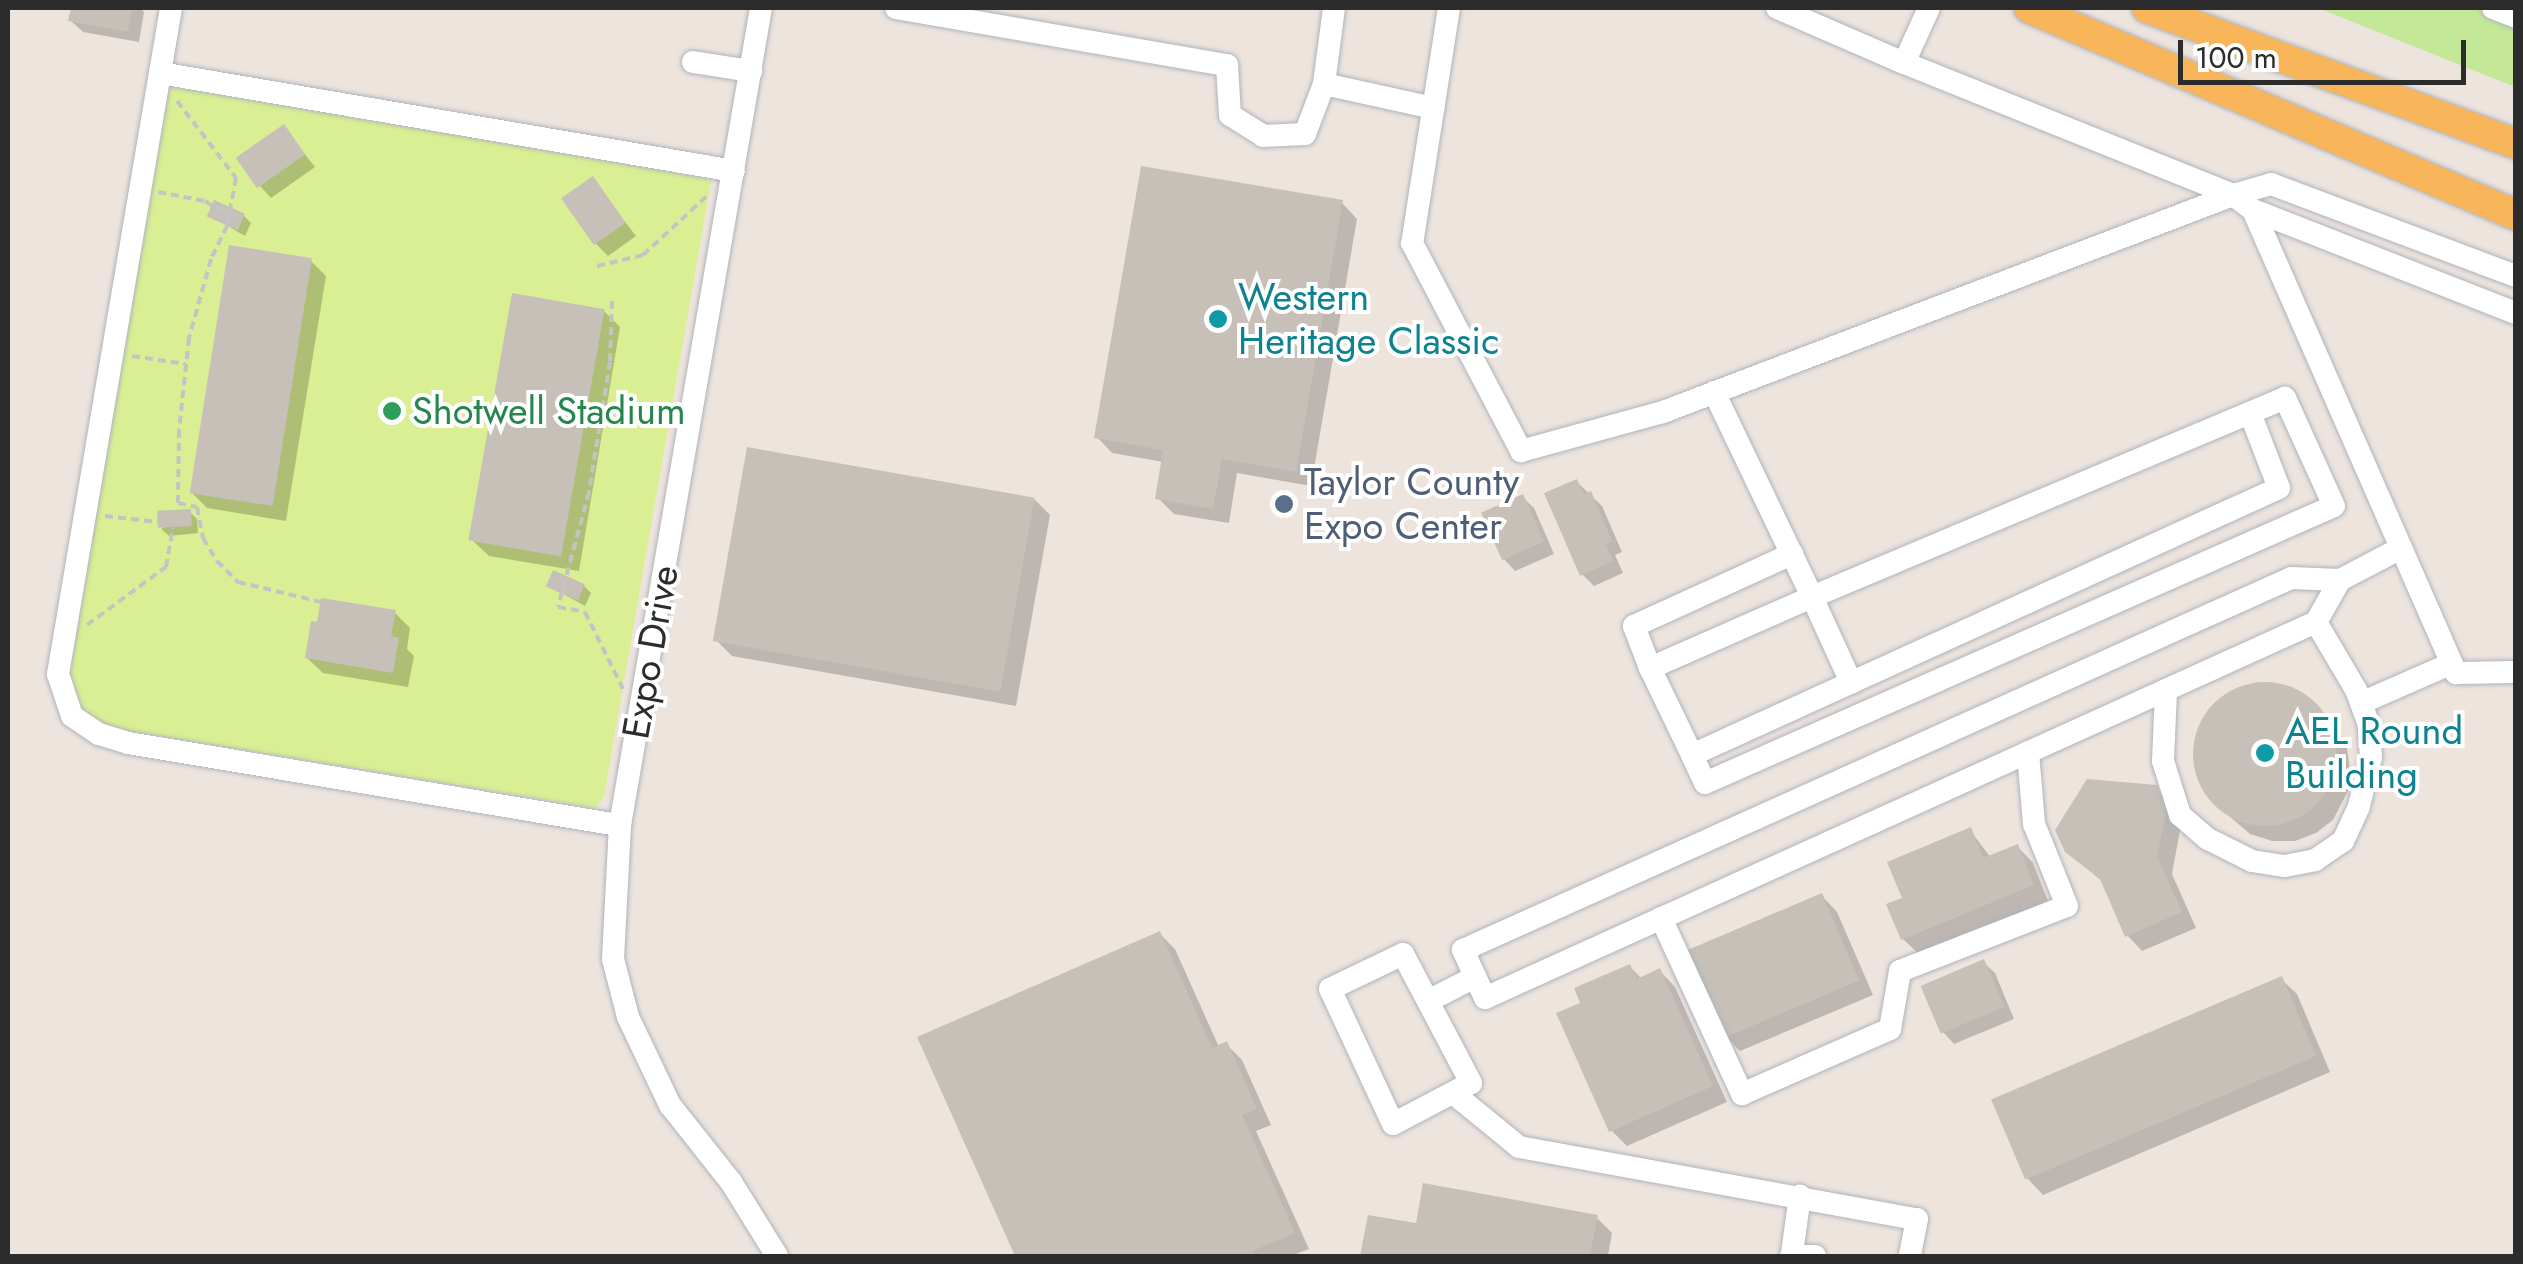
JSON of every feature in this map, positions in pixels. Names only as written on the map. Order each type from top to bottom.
[{"type":"main road","points":[[2029,8],[2516,215]]},
{"type":"main road","points":[[2148,8],[2516,144]]},
{"type":"street","points":[[171,8],[58,674],[72,716],[99,734],[128,743],[620,825]]},
{"type":"street","name":"Expo Drive","points":[[761,8],[620,825],[613,959],[628,1017],[670,1105],[731,1182],[778,1256]]},
{"type":"street","points":[[896,8],[1227,65],[1230,115],[1262,136],[1305,134],[1324,84],[1334,8]]},
{"type":"street","points":[[1449,8],[1412,243],[1521,451],[1663,412],[2233,195],[2271,184],[2516,276]]},
{"type":"street","points":[[1777,8],[2233,195],[2253,210],[2516,313]]},
{"type":"street","points":[[1904,63],[1930,8]]},
{"type":"street","points":[[2493,8],[2516,16]]},
{"type":"street","points":[[693,62],[751,71]]},
{"type":"street","points":[[160,76],[734,170]]},
{"type":"street","points":[[1324,84],[1433,108]]},
{"type":"street","points":[[2253,210],[2456,673],[2516,672]]},
{"type":"street","points":[[1714,392],[1851,682]]},
{"type":"street","points":[[1650,668],[2286,398],[2334,506],[1705,782],[1650,668],[1634,626],[1792,554]]},
{"type":"street","points":[[1692,754],[2279,488],[2250,413]]},
{"type":"street","points":[[2340,580],[2316,622],[1484,998],[1463,950],[2292,578],[2340,580],[2402,548]]},
{"type":"street","points":[[2166,690],[2163,761],[2180,815],[2208,840],[2252,860],[2284,866],[2315,860],[2343,842],[2359,806],[2371,757],[2361,703],[2341,659],[2316,622]]},
{"type":"street","points":[[2361,703],[2452,662]]},
{"type":"street","points":[[1661,918],[1742,1094],[1890,1029],[1900,971],[2068,906],[2034,824],[2028,752]]},
{"type":"street","points":[[1403,954],[1471,1083],[1453,1093],[1393,1124],[1330,990],[1403,954]]},
{"type":"street","points":[[1428,1001],[1474,976]]},
{"type":"street","points":[[1453,1093],[1519,1147],[1918,1219],[1910,1256]]},
{"type":"street","points":[[1799,1255],[1800,1196]]},
{"type":"path","points":[[160,76],[236,178],[228,216],[196,310],[185,364],[178,503],[197,506],[203,538],[238,582],[320,602]]},
{"type":"path","points":[[598,266],[643,255],[734,170]]},
{"type":"path","points":[[140,189],[205,201],[228,216]]},
{"type":"path","points":[[612,301],[610,362],[598,443],[558,607],[585,612],[638,720]]},
{"type":"path","points":[[113,353],[185,364]]},
{"type":"path","points":[[86,514],[158,522]]},
{"type":"path","points":[[191,517],[199,517]]},
{"type":"path","points":[[64,643],[166,566],[174,528]]},
{"type":"green space","points":[[2318,8],[2515,8],[2515,87]]},
{"type":"green space","name":"Shotwell Stadium","points":[[167,83],[712,176],[604,796],[595,808],[105,727],[91,721],[72,699],[67,675]]},
{"type":"building","points":[[71,8],[132,8],[128,32],[68,21]]},
{"type":"building","points":[[284,124],[305,154],[257,188],[236,158]]},
{"type":"building","name":"Western Heritage Classic","points":[[1141,166],[1343,200],[1296,472],[1222,459],[1213,509],[1155,499],[1163,450],[1094,438]]},
{"type":"building","points":[[593,176],[626,223],[594,245],[561,198]]},
{"type":"building","points":[[214,200],[245,214],[238,230],[207,216]]},
{"type":"building","points":[[229,245],[312,258],[273,506],[190,493]]},
{"type":"building","points":[[512,293],[605,309],[561,557],[468,540]]},
{"type":"building","points":[[747,447],[1035,498],[1000,692],[713,641]]},
{"type":"building","points":[[1577,479],[1584,494],[1591,491],[1612,541],[1606,544],[1613,561],[1580,576],[1544,493]]},
{"type":"building","points":[[1523,494],[1544,542],[1502,560],[1481,513]]},
{"type":"building","points":[[191,509],[192,526],[158,528],[157,511]]},
{"type":"building","points":[[553,570],[585,584],[578,601],[546,586]]},
{"type":"building","points":[[321,598],[396,610],[391,636],[399,638],[393,673],[305,658],[311,621],[317,622]]},
{"type":"building","name":"AEL Round Building","points":[[2265,682],[2293,687],[2316,703],[2332,726],[2337,754],[2332,782],[2316,805],[2293,821],[2265,826],[2237,821],[2214,805],[2198,782],[2193,754],[2198,726],[2214,703],[2237,687]]},
{"type":"building","points":[[2087,779],[2157,785],[2167,808],[2157,856],[2182,912],[2125,937],[2100,879],[2065,852],[2055,830]]},
{"type":"building","points":[[1971,827],[1983,858],[2018,844],[2034,885],[1901,940],[1886,904],[1902,898],[1887,862]]},
{"type":"building","points":[[1822,893],[1859,980],[1722,1039],[1685,951]]},
{"type":"building","points":[[1160,931],[1212,1048],[1227,1041],[1257,1109],[1242,1115],[1295,1233],[1253,1251],[1255,1256],[1015,1256],[917,1037]]},
{"type":"building","points":[[1984,959],[2004,1007],[1941,1034],[1920,986]]},
{"type":"building","points":[[1630,964],[1637,979],[1660,968],[1713,1086],[1609,1132],[1556,1013],[1580,1003],[1574,988]]},
{"type":"building","points":[[2282,976],[2316,1056],[2025,1180],[1991,1099]]},
{"type":"building","points":[[1423,1183],[1598,1215],[1590,1256],[1360,1256],[1368,1215],[1416,1223]]},
{"type":"place","name":"Western Heritage Classic","points":[[1218,319]]},
{"type":"place","name":"Shotwell Stadium","points":[[392,411]]},
{"type":"place","name":"Taylor County Expo Center","points":[[1284,504]]},
{"type":"place","name":"AEL Round Building","points":[[2265,753]]}]
